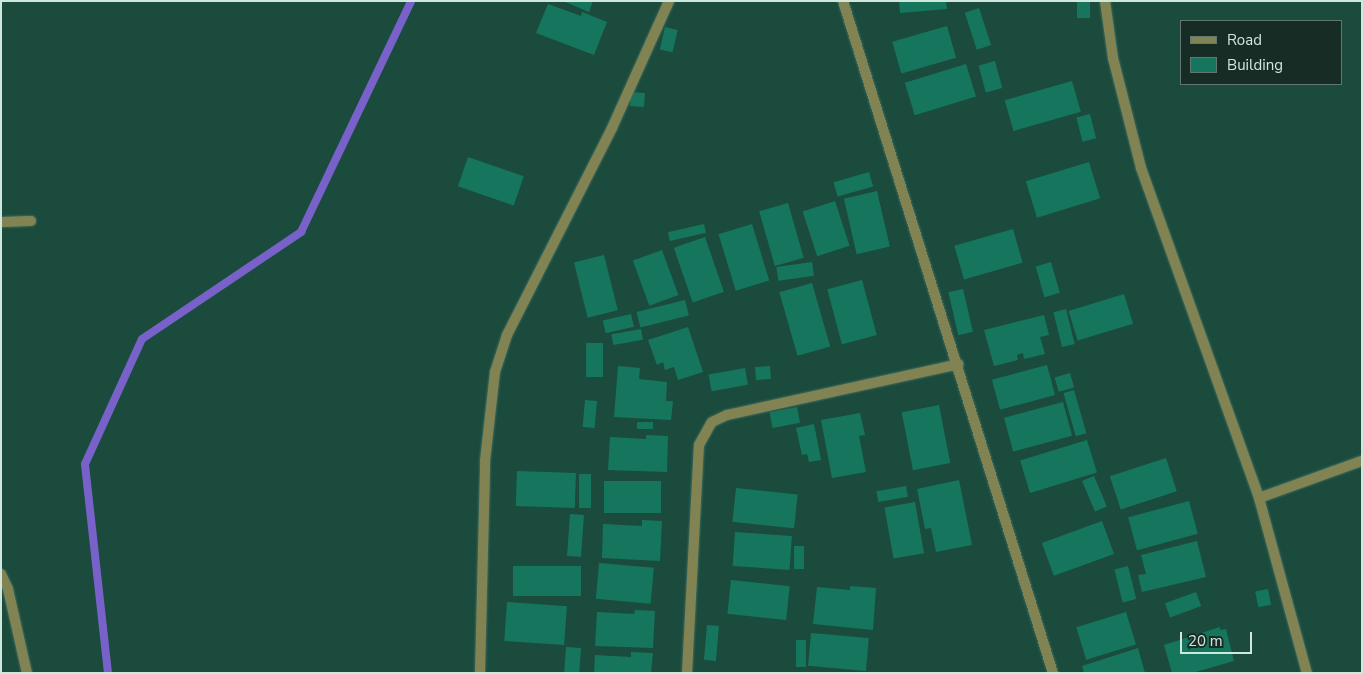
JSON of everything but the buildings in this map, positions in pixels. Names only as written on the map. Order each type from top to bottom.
[{"type":"street","points":[[480,673],[485,461],[495,372],[507,335],[612,128],[669,1]]},
{"type":"street","points":[[843,1],[1053,673]]},
{"type":"street","points":[[1105,1],[1113,58],[1141,168],[1259,498],[1306,673]]},
{"type":"street","points":[[1,222],[31,221]]},
{"type":"street","points":[[687,673],[699,445],[712,422],[728,415],[958,364]]},
{"type":"street","points":[[1259,498],[1362,461]]},
{"type":"street","points":[[1,574],[8,589],[27,673]]},
{"type":"waterway","points":[[108,673],[85,464],[142,339],[301,232],[411,1]]}]
